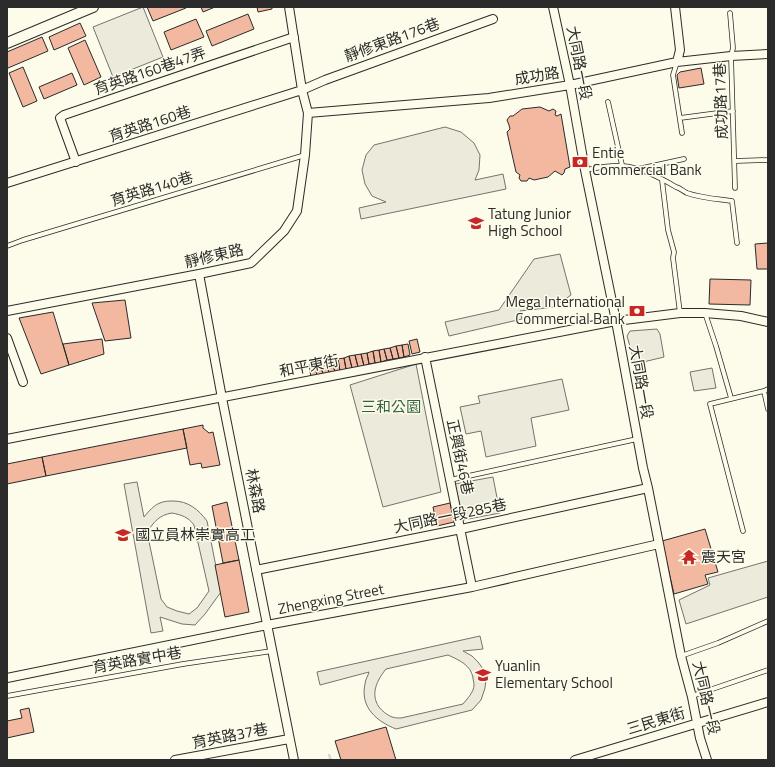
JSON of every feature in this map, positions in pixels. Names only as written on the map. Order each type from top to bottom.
[{"type":"street","points":[[7,43],[93,7]]},
{"type":"street","name":"靜修東路","points":[[7,312],[251,263],[284,231],[297,211],[305,155],[308,113],[302,90],[289,7]]},
{"type":"street","name":"大同路一段","points":[[553,7],[570,85],[643,468],[682,656],[698,723],[700,738],[707,760]]},
{"type":"street","points":[[675,7],[680,50],[677,62]]},
{"type":"street","name":"靜修東路176巷","points":[[302,90],[324,80],[493,19]]},
{"type":"street","name":"育英路160巷47弄","points":[[76,162],[60,118],[64,115],[294,37]]},
{"type":"street","name":"成功路","points":[[308,113],[489,98],[570,85],[677,62],[731,56],[768,54]]},
{"type":"street","name":"育英路160巷","points":[[7,183],[302,90]]},
{"type":"street","name":"林森路","points":[[199,274],[222,398],[294,760]]},
{"type":"street","name":"和平東街","points":[[7,439],[616,321],[680,313],[705,313],[741,316],[768,322]]},
{"type":"street","points":[[7,338],[23,382]]},
{"type":"street","name":"正興街46巷","points":[[426,357],[472,587]]},
{"type":"street","name":"大同路一段285巷","points":[[256,570],[461,529],[648,488]]},
{"type":"street","name":"Zhengxing Street","points":[[7,678],[267,625],[472,587],[659,544]]},
{"type":"street","name":"三民東街","points":[[575,760],[768,702]]},
{"type":"street","name":"育英路37巷","points":[[175,760],[289,739]]},
{"type":"lane","name":"成功路17巷","points":[[730,13],[733,48],[731,56],[735,188]]},
{"type":"lane","points":[[677,62],[673,74],[682,133]]},
{"type":"lane","points":[[608,102],[622,166]]},
{"type":"lane","points":[[680,118],[733,111]]},
{"type":"lane","name":"育英路140巷","points":[[7,246],[305,155]]},
{"type":"lane","points":[[637,169],[684,159]]},
{"type":"lane","points":[[735,162],[768,160]]},
{"type":"lane","points":[[585,170],[610,166],[622,166],[637,169],[686,192],[710,198],[732,201],[737,243]]},
{"type":"lane","points":[[662,180],[668,230],[674,252],[673,258],[680,313]]},
{"type":"lane","points":[[705,313],[731,398]]},
{"type":"lane","points":[[743,531],[710,404],[766,390],[768,409]]},
{"type":"lane","points":[[450,480],[638,439]]},
{"type":"lane","points":[[682,656],[768,622]]},
{"type":"lane","name":"育英路實中巷","points":[[7,696],[176,666],[272,651]]},
{"type":"lane","points":[[692,697],[768,670]]},
{"type":"green space","points":[[445,127],[461,132],[474,143],[480,155],[479,170],[475,180],[503,174],[506,189],[361,219],[359,208],[386,202],[372,196],[365,184],[362,170],[366,155],[374,145]]},
{"type":"green space","name":"三和公園","points":[[416,364],[441,492],[383,507],[350,385]]},
{"type":"green space","points":[[137,482],[144,517],[158,504],[165,501],[178,501],[192,506],[207,521],[221,592],[195,625],[182,624],[160,617],[163,631],[151,633],[124,484]],"holes":[[[172,513],[187,518],[194,525],[209,591],[197,608],[189,614],[167,607],[161,599],[147,532],[160,517]]]},
{"type":"green space","points":[[480,636],[483,649],[463,651],[472,656],[478,662],[483,669],[486,679],[481,700],[472,710],[396,729],[382,722],[367,706],[364,692],[365,681],[369,672],[320,685],[317,672]],"holes":[[[448,655],[467,666],[472,673],[474,685],[473,690],[463,704],[401,718],[394,718],[385,713],[379,707],[376,702],[375,692],[377,682],[386,669]]]},
{"type":"shaded area","points":[[143,7],[163,57],[113,77],[93,27]]},
{"type":"shaded area","points":[[560,254],[571,295],[554,307],[520,311],[522,319],[449,336],[445,322],[499,310],[534,259]]},
{"type":"shaded area","points":[[657,329],[660,334],[664,357],[635,364],[627,336],[630,331]]},
{"type":"shaded area","points":[[712,368],[716,388],[694,391],[690,372]]},
{"type":"shaded area","points":[[562,379],[569,410],[531,418],[536,446],[486,457],[481,431],[466,434],[460,407],[480,403],[478,396]]},
{"type":"shaded area","points":[[493,477],[500,513],[463,520],[455,484]]},
{"type":"shaded area","points":[[768,561],[768,597],[686,624],[679,600],[710,585],[708,578]]},
{"type":"building","points":[[147,7],[186,7],[186,8],[153,21]]},
{"type":"building","points":[[201,7],[215,7],[203,12]]},
{"type":"building","points":[[257,7],[272,7],[272,9],[258,12]]},
{"type":"building","points":[[248,14],[254,29],[212,46],[206,31]]},
{"type":"building","points":[[196,19],[204,37],[171,50],[164,32]]},
{"type":"building","points":[[80,23],[86,36],[54,50],[49,37]]},
{"type":"building","points":[[42,37],[48,51],[8,68],[7,52]]},
{"type":"building","points":[[85,40],[101,77],[84,85],[68,48]]},
{"type":"building","points":[[23,67],[37,101],[23,107],[9,73]]},
{"type":"building","points":[[701,68],[704,84],[679,88],[677,75],[680,72]]},
{"type":"building","points":[[72,73],[77,85],[44,99],[39,87]]},
{"type":"building","points":[[540,107],[549,111],[553,109],[556,111],[555,115],[557,116],[561,114],[570,167],[565,169],[562,175],[555,171],[548,177],[534,180],[529,178],[527,181],[521,181],[519,178],[520,175],[516,172],[507,132],[510,129],[507,120],[510,116],[513,116],[522,109]]},
{"type":"building","points":[[768,243],[768,269],[757,269],[755,244]]},
{"type":"building","points":[[710,279],[751,280],[750,305],[709,304]]},
{"type":"building","points":[[125,300],[131,338],[105,341],[92,303]]},
{"type":"building","points":[[53,312],[69,365],[41,374],[19,318]]},
{"type":"building","points":[[102,339],[104,354],[69,365],[63,344]]},
{"type":"building","points":[[417,339],[420,352],[412,354],[409,341]]},
{"type":"building","points":[[408,344],[410,355],[404,357],[402,345]]},
{"type":"building","points":[[402,345],[404,357],[399,358],[396,346]]},
{"type":"building","points":[[396,346],[399,358],[393,359],[390,348]]},
{"type":"building","points":[[390,348],[393,359],[387,360],[384,349]]},
{"type":"building","points":[[384,349],[387,360],[381,362],[379,350]]},
{"type":"building","points":[[379,350],[381,362],[375,363],[373,351]]},
{"type":"building","points":[[373,351],[375,363],[369,364],[367,353]]},
{"type":"building","points":[[367,353],[369,364],[364,366],[361,354]]},
{"type":"building","points":[[361,354],[364,366],[358,367],[355,355]]},
{"type":"building","points":[[355,355],[358,367],[352,368],[349,356]]},
{"type":"building","points":[[349,356],[352,368],[346,369],[344,358]]},
{"type":"building","points":[[344,358],[346,369],[340,371],[338,359]]},
{"type":"building","points":[[338,359],[340,371],[335,372],[332,360]]},
{"type":"building","points":[[332,360],[335,372],[329,373],[326,362]]},
{"type":"building","points":[[326,362],[329,373],[323,374],[320,363]]},
{"type":"building","points":[[320,363],[323,374],[317,376],[315,364]]},
{"type":"building","points":[[315,364],[317,376],[311,377],[309,365]]},
{"type":"building","points":[[203,425],[203,428],[209,433],[213,432],[220,465],[202,468],[201,463],[190,465],[183,429]]},
{"type":"building","points":[[183,429],[187,448],[46,476],[42,457]]},
{"type":"building","points":[[42,457],[46,476],[7,484],[7,464]]},
{"type":"building","points":[[227,502],[239,560],[223,563],[212,506]]},
{"type":"building","points":[[450,503],[454,522],[437,526],[433,507]]},
{"type":"building","name":"震天宮","points":[[705,529],[718,572],[705,575],[708,584],[674,594],[662,541]]},
{"type":"building","points":[[239,560],[249,612],[225,617],[215,565]]},
{"type":"building","points":[[29,708],[34,732],[7,738],[7,721],[22,718],[20,710]]},
{"type":"building","points":[[386,727],[396,760],[341,760],[335,741]]},
{"type":"waterway","points":[[329,755],[331,760]]},
{"type":"place","name":"Entie Commercial Bank","points":[[580,162]]},
{"type":"place","name":"Tatung Junior High School","points":[[476,223]]},
{"type":"place","name":"Mega International Commercial Bank","points":[[637,311]]},
{"type":"place","name":"國立員林崇實高工","points":[[123,535]]},
{"type":"place","name":"震天宮","points":[[689,557]]},
{"type":"place","name":"Yuanlin Elementary School","points":[[483,675]]}]
